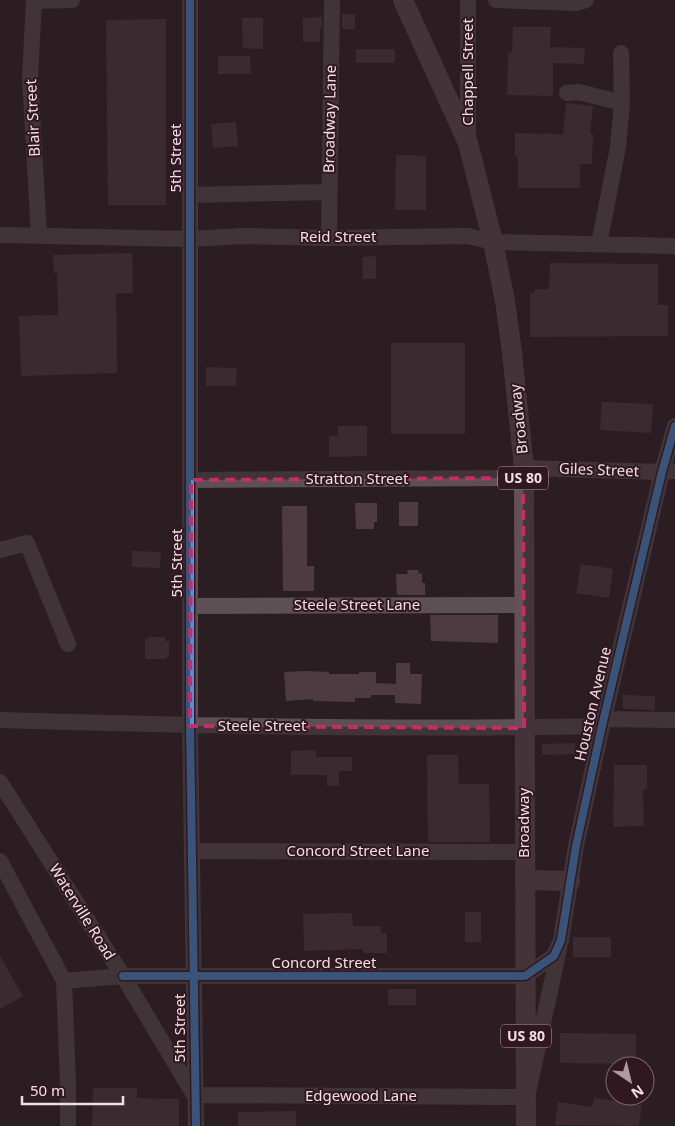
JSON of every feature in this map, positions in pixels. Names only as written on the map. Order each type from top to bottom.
[{"type":"main road","name":"Broadway","points":[[403,0],[468,143],[505,301],[511,343],[524,473],[525,976]]},
{"type":"main road","points":[[525,880],[570,881]]},
{"type":"main road","name":"US 80","points":[[525,976],[526,1126]]},
{"type":"street","points":[[43,1],[72,0]]},
{"type":"street","name":"5th Street","points":[[190,0],[190,726],[194,1095],[196,1126]]},
{"type":"street","name":"Broadway Lane","points":[[329,238],[332,0]]},
{"type":"street","name":"Chappell Street","points":[[468,0],[468,143]]},
{"type":"street","points":[[496,0],[577,3],[586,0]]},
{"type":"street","name":"Blair Street","points":[[40,236],[30,77],[43,1]]},
{"type":"street","points":[[599,244],[618,147],[622,103],[620,53]]},
{"type":"street","points":[[567,92],[579,92],[622,103]]},
{"type":"street","points":[[190,195],[330,192]]},
{"type":"street","name":"Reid Street","points":[[0,235],[190,239],[241,236],[329,238],[468,236],[492,242],[675,246]]},
{"type":"street","name":"Houston Avenue","points":[[525,976],[554,956],[561,940],[576,846],[602,723],[669,471],[675,426]]},
{"type":"street","name":"Giles Street","points":[[524,473],[669,471]]},
{"type":"street","name":"Stratton Street","points":[[191,480],[524,473]]},
{"type":"street","points":[[0,550],[27,543],[68,644]]},
{"type":"street","name":"Steele Street Lane","points":[[190,606],[523,605]]},
{"type":"street","name":"Steele Street","points":[[0,720],[190,726],[524,728],[675,720]]},
{"type":"street","name":"Waterville Road","points":[[0,782],[123,976],[194,1095]]},
{"type":"street","name":"Concord Street Lane","points":[[192,851],[525,852]]},
{"type":"street","points":[[0,860],[64,981],[68,1126]]},
{"type":"street","points":[[527,1097],[561,940]]},
{"type":"street","name":"Concord Street","points":[[64,981],[123,976],[525,976]]},
{"type":"street","name":"Edgewood Lane","points":[[194,1095],[527,1097]]},
{"type":"highlighted area","points":[[523,478],[524,728],[190,726],[191,480]]},
{"type":"building","points":[[342,14],[355,14],[355,29],[342,29]]},
{"type":"building","points":[[322,17],[320,42],[303,42],[303,18]]},
{"type":"building","points":[[242,18],[263,18],[263,49],[243,48]]},
{"type":"building","points":[[166,19],[166,205],[108,205],[106,20]]},
{"type":"building","points":[[513,27],[551,27],[550,47],[585,48],[584,64],[553,63],[553,96],[507,95],[508,53],[512,52]]},
{"type":"building","points":[[356,49],[395,49],[395,63],[356,63]]},
{"type":"building","points":[[218,56],[250,56],[251,74],[218,74]]},
{"type":"building","points":[[566,103],[593,106],[590,134],[593,134],[592,164],[580,164],[580,188],[518,188],[518,157],[515,157],[515,133],[563,134]]},
{"type":"building","points":[[236,122],[238,146],[213,148],[211,124]]},
{"type":"building","points":[[396,155],[426,156],[426,210],[395,210]]},
{"type":"building","points":[[132,253],[133,293],[116,293],[117,373],[21,376],[19,316],[58,315],[57,273],[54,273],[53,255]]},
{"type":"building","points":[[376,256],[376,279],[363,279],[362,257]]},
{"type":"building","points":[[550,263],[658,264],[658,305],[668,305],[668,336],[530,337],[530,293],[534,293],[535,289],[549,289]]},
{"type":"building","points":[[391,343],[465,343],[465,434],[391,434]]},
{"type":"building","points":[[206,367],[237,368],[236,386],[206,386]]},
{"type":"building","points":[[602,402],[653,404],[651,433],[600,430]]},
{"type":"building","points":[[338,426],[367,426],[367,456],[329,457],[329,436],[338,436]]},
{"type":"building","points":[[399,502],[418,502],[418,526],[399,526]]},
{"type":"building","points":[[355,503],[377,503],[377,522],[374,522],[374,529],[356,529]]},
{"type":"building","points":[[282,506],[307,506],[307,566],[314,566],[314,591],[283,591]]},
{"type":"building","points":[[132,551],[161,552],[160,568],[132,567]]},
{"type":"building","points":[[581,564],[613,569],[609,598],[576,593]]},
{"type":"building","points":[[407,570],[418,570],[419,574],[422,573],[422,583],[425,583],[425,595],[397,595],[396,574],[408,574]]},
{"type":"building","points":[[430,615],[498,615],[498,643],[431,641]]},
{"type":"building","points":[[148,637],[165,637],[165,641],[169,641],[169,657],[166,657],[166,659],[145,659],[145,639],[148,639]]},
{"type":"building","points":[[396,663],[410,663],[410,674],[422,674],[421,704],[395,703],[395,695],[371,695],[371,698],[355,698],[355,702],[313,701],[313,699],[286,701],[284,672],[306,671],[329,672],[329,674],[359,674],[359,672],[376,672],[376,683],[396,684]]},
{"type":"building","points":[[623,695],[655,696],[655,710],[623,709]]},
{"type":"building","points":[[575,743],[575,754],[542,755],[542,744]]},
{"type":"building","points":[[316,750],[316,757],[352,757],[352,771],[339,771],[339,786],[327,786],[327,775],[291,775],[291,751]]},
{"type":"building","points":[[427,755],[458,755],[459,784],[489,784],[490,842],[428,842]]},
{"type":"building","points":[[614,765],[647,765],[647,789],[643,790],[644,826],[613,827]]},
{"type":"building","points":[[465,912],[481,912],[481,942],[465,942]]},
{"type":"building","points":[[352,913],[353,926],[381,926],[381,933],[387,933],[387,953],[363,953],[363,949],[304,951],[303,914]]},
{"type":"building","points":[[573,937],[611,937],[611,957],[573,957]]},
{"type":"building","points":[[0,956],[23,996],[0,1009]]},
{"type":"building","points":[[388,989],[416,989],[416,1005],[388,1005]]},
{"type":"building","points":[[560,1033],[636,1034],[636,1056],[605,1056],[605,1064],[560,1063]]},
{"type":"building","points":[[93,1088],[137,1088],[137,1098],[179,1099],[179,1126],[92,1126]]},
{"type":"building","points":[[594,1098],[605,1100],[605,1106],[642,1106],[639,1126],[555,1125],[558,1102],[592,1107]]},
{"type":"building","points":[[296,1111],[296,1126],[238,1126],[238,1112]]},
{"type":"cycle path","points":[[190,0],[190,726],[196,1126]]},
{"type":"cycle path","points":[[123,976],[525,976],[554,956],[561,940],[576,846],[602,726],[662,472],[675,426]]}]
